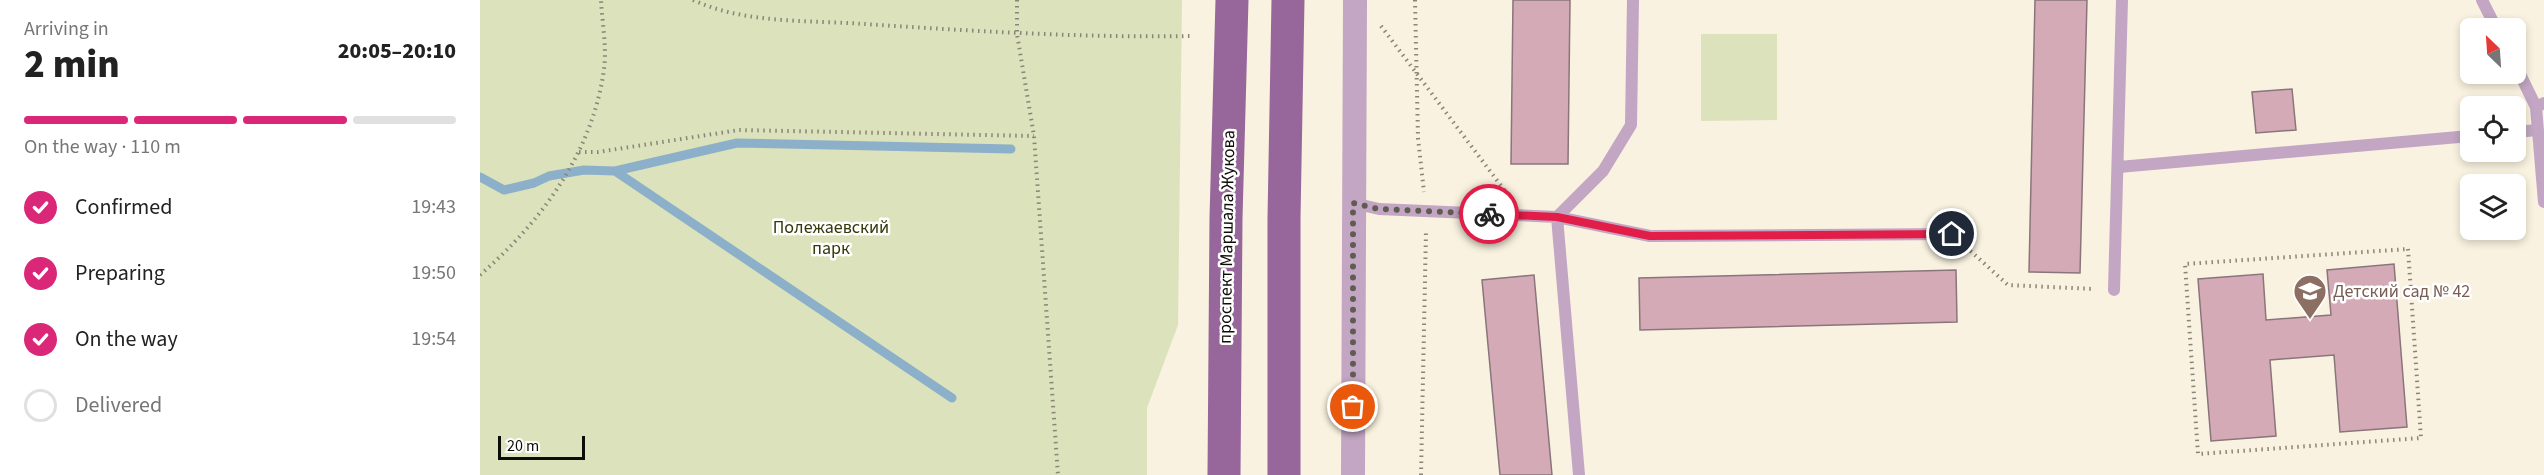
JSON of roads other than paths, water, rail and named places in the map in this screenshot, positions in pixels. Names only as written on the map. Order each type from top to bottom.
[{"type":"main road","name":"проспект Маршала Жукова","points":[[1224,475],[1226,218],[1232,0]]},
{"type":"main road","points":[[1284,475],[1284,218],[1288,0]]},
{"type":"street","points":[[1353,475],[1355,0]]},
{"type":"lane","points":[[1557,217],[1604,171],[1631,125],[1633,0]]},
{"type":"lane","points":[[2114,290],[2122,0]]},
{"type":"lane","points":[[2482,0],[2491,18]]},
{"type":"lane","points":[[2526,82],[2540,105],[2537,130],[2544,202]]},
{"type":"lane","points":[[2526,131],[2537,130]]},
{"type":"lane","points":[[2119,167],[2460,137]]},
{"type":"lane","points":[[1353,203],[1379,209],[1557,217],[1650,236],[1952,234]]},
{"type":"lane","points":[[1557,217],[1580,475]]},
{"type":"waterway","points":[[615,171],[737,143],[1011,149]]},
{"type":"waterway","points":[[480,177],[504,190],[534,183],[549,176],[584,170],[615,171],[952,398]]},
{"type":"place","name":"Детский сад № 42","points":[[2310,320]]},
{"type":"park label","name":"Полежаевский парк","points":[[831,237]]}]
